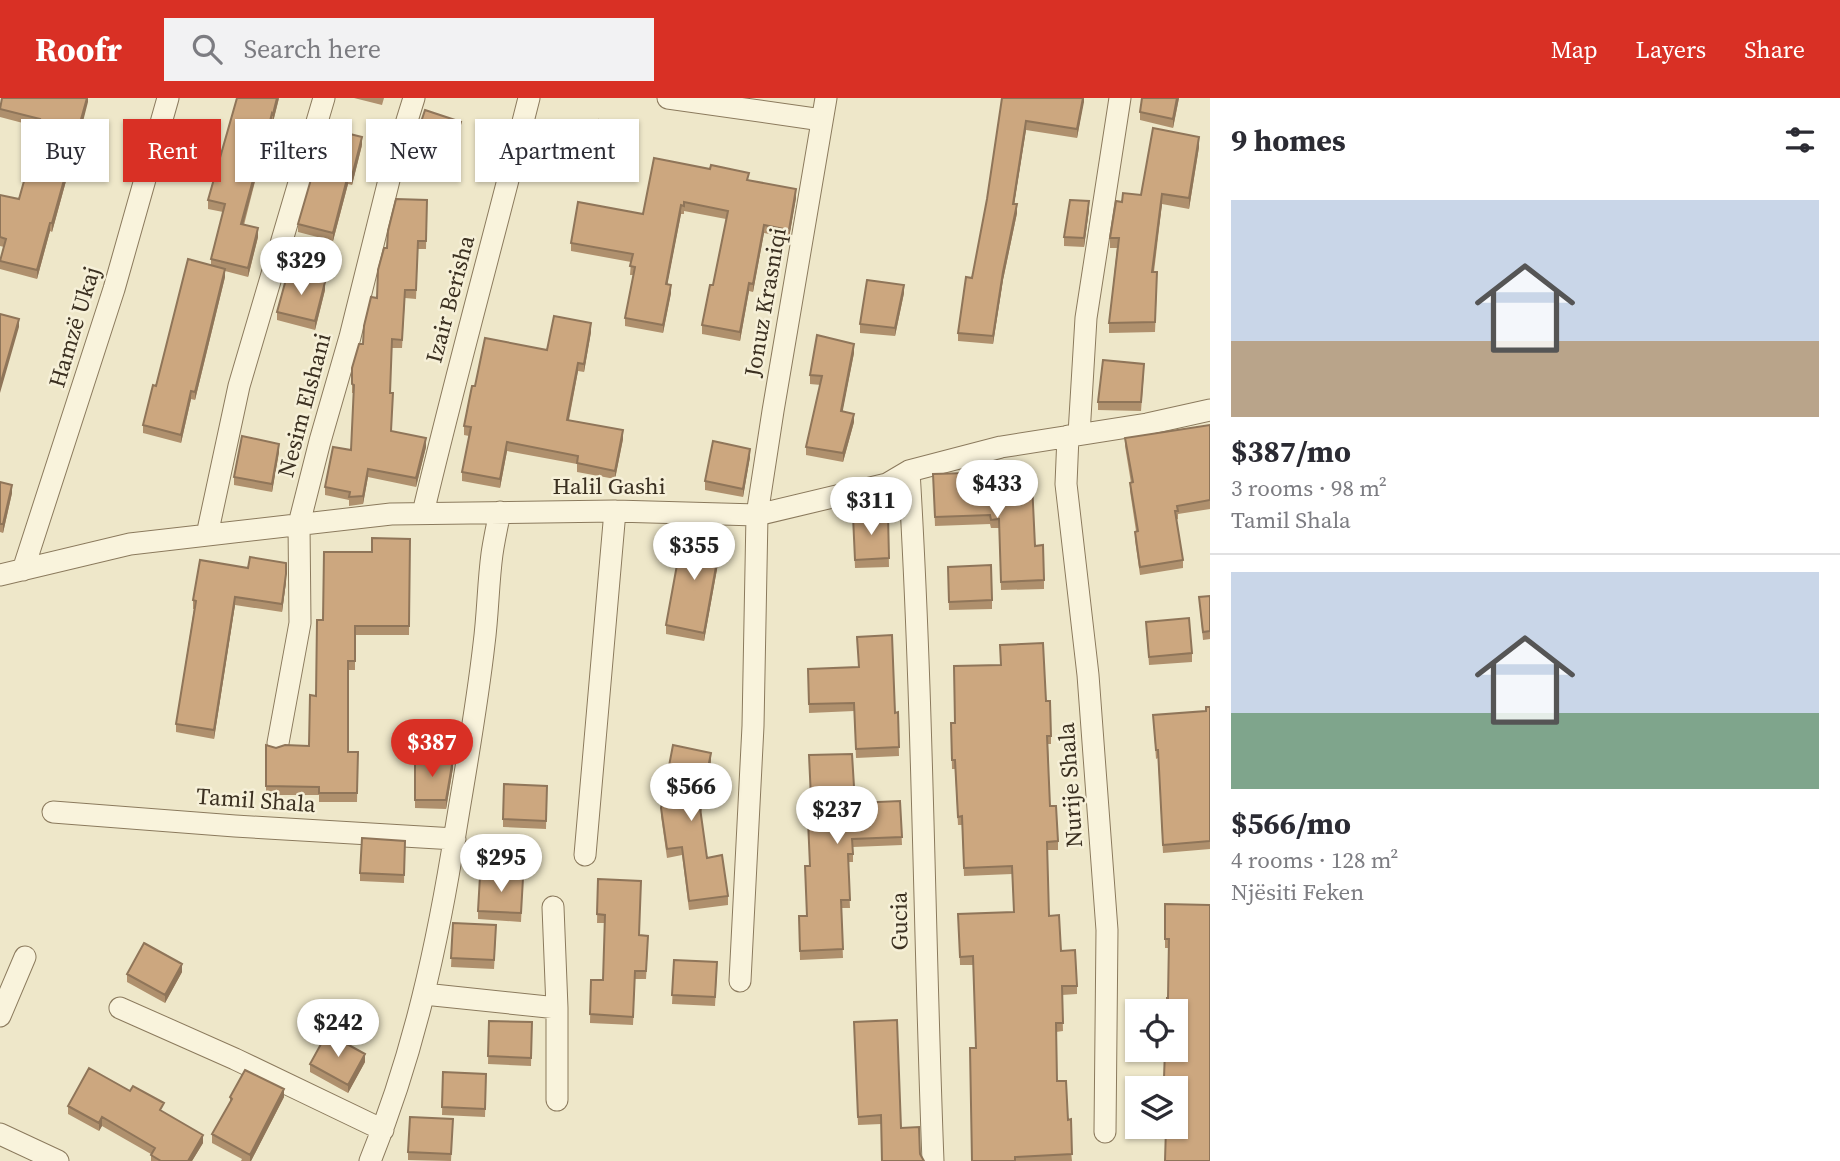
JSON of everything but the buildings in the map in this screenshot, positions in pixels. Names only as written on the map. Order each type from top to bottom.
[{"type":"street","name":"Hamzë Ukaj","points":[[23,569],[114,289],[168,98]]},
{"type":"street","points":[[207,535],[239,386],[324,98]]},
{"type":"street","name":"Nesim Elshani","points":[[278,743],[300,623],[299,524],[351,337],[391,172],[414,98]]},
{"type":"street","name":"Izair Berisha","points":[[423,513],[529,98]]},
{"type":"street","points":[[668,98],[822,120]]},
{"type":"street","name":"Jonuz Krasniqi","points":[[740,981],[753,726],[757,515],[826,98]]},
{"type":"street","name":"Nurije Shala","points":[[1105,1132],[1107,930],[1088,675],[1066,484],[1086,318],[1120,98]]},
{"type":"street","name":"Halil Gashi","points":[[0,575],[130,544],[391,514],[615,511],[757,515],[887,484],[909,471],[1001,447],[1147,424],[1210,410]]},
{"type":"street","name":"Gucia","points":[[909,471],[921,720],[926,987],[933,1161]]},
{"type":"street","points":[[586,855],[615,511]]},
{"type":"street","points":[[370,1161],[406,1062],[442,916],[483,654],[492,554],[500,512]]},
{"type":"street","name":"Tamil Shala","points":[[53,812],[455,839]]},
{"type":"street","points":[[553,907],[557,1008],[556,1100]]},
{"type":"street","points":[[0,1016],[25,957]]},
{"type":"street","points":[[424,994],[557,1008]]},
{"type":"street","points":[[120,1008],[235,1059],[383,1130]]},
{"type":"street","points":[[0,1134],[58,1161]]}]
